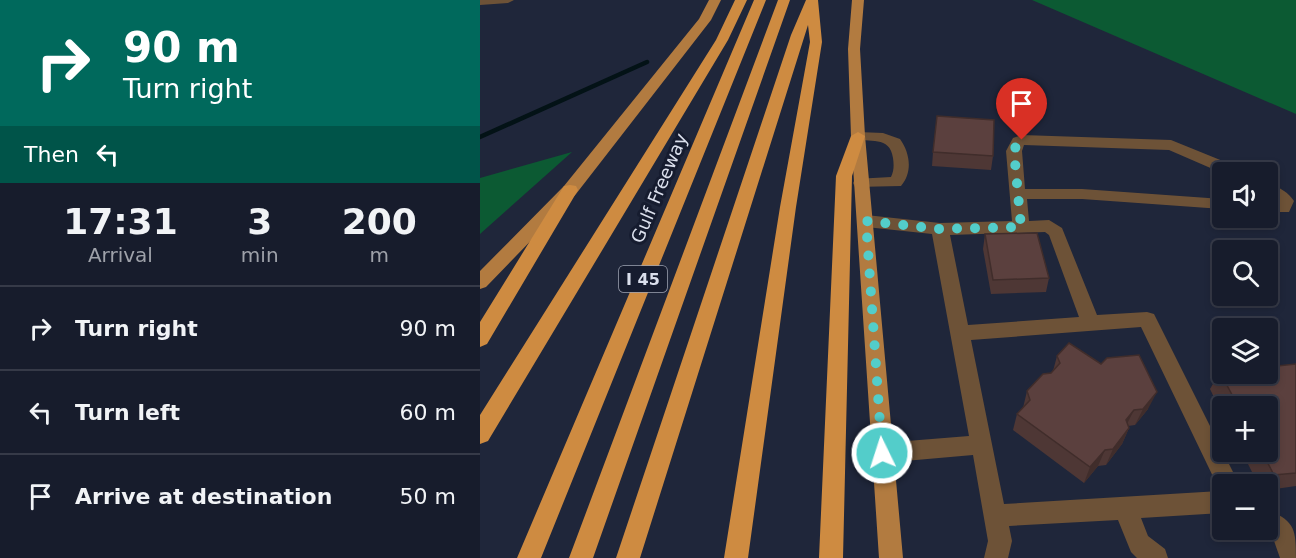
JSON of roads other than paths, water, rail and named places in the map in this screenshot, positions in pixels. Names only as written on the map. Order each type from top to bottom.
[{"type":"highway","points":[[480,434],[722,40],[741,0]]},
{"type":"highway","name":"Gulf Freeway","points":[[529,558],[760,0]]},
{"type":"highway","points":[[581,558],[784,0]]},
{"type":"highway","points":[[736,558],[788,207],[816,42],[811,1]]},
{"type":"highway","points":[[628,558],[797,35],[811,1]]},
{"type":"highway","points":[[831,558],[844,176],[858,136]]},
{"type":"highway","points":[[480,339],[570,190]]},
{"type":"main road","points":[[480,282],[570,190],[705,20],[715,0]]},
{"type":"main road","points":[[858,0],[855,50],[858,136],[891,558]]},
{"type":"street","points":[[480,1],[508,0]]},
{"type":"street","points":[[858,136],[882,137],[896,141],[901,148],[902,169],[900,178],[896,182],[861,183]]},
{"type":"street","points":[[1021,227],[1014,151],[1018,141],[1030,138],[1171,145],[1212,163]]},
{"type":"street","points":[[1018,194],[1082,194],[1212,203]]},
{"type":"street","points":[[1278,194],[1286,201],[1283,208],[1278,208]]},
{"type":"street","points":[[866,221],[940,229],[1049,226],[1056,232],[1091,323]]},
{"type":"street","points":[[940,229],[1000,541],[996,558]]},
{"type":"street","points":[[960,333],[1147,319],[1223,474]]},
{"type":"street","points":[[882,453],[981,445]]},
{"type":"street","points":[[995,516],[1212,503]]},
{"type":"street","points":[[1126,508],[1139,544],[1156,558]]},
{"type":"street","points":[[1278,527],[1282,530],[1292,558]]},
{"type":"waterway","points":[[480,137],[647,62]]}]
